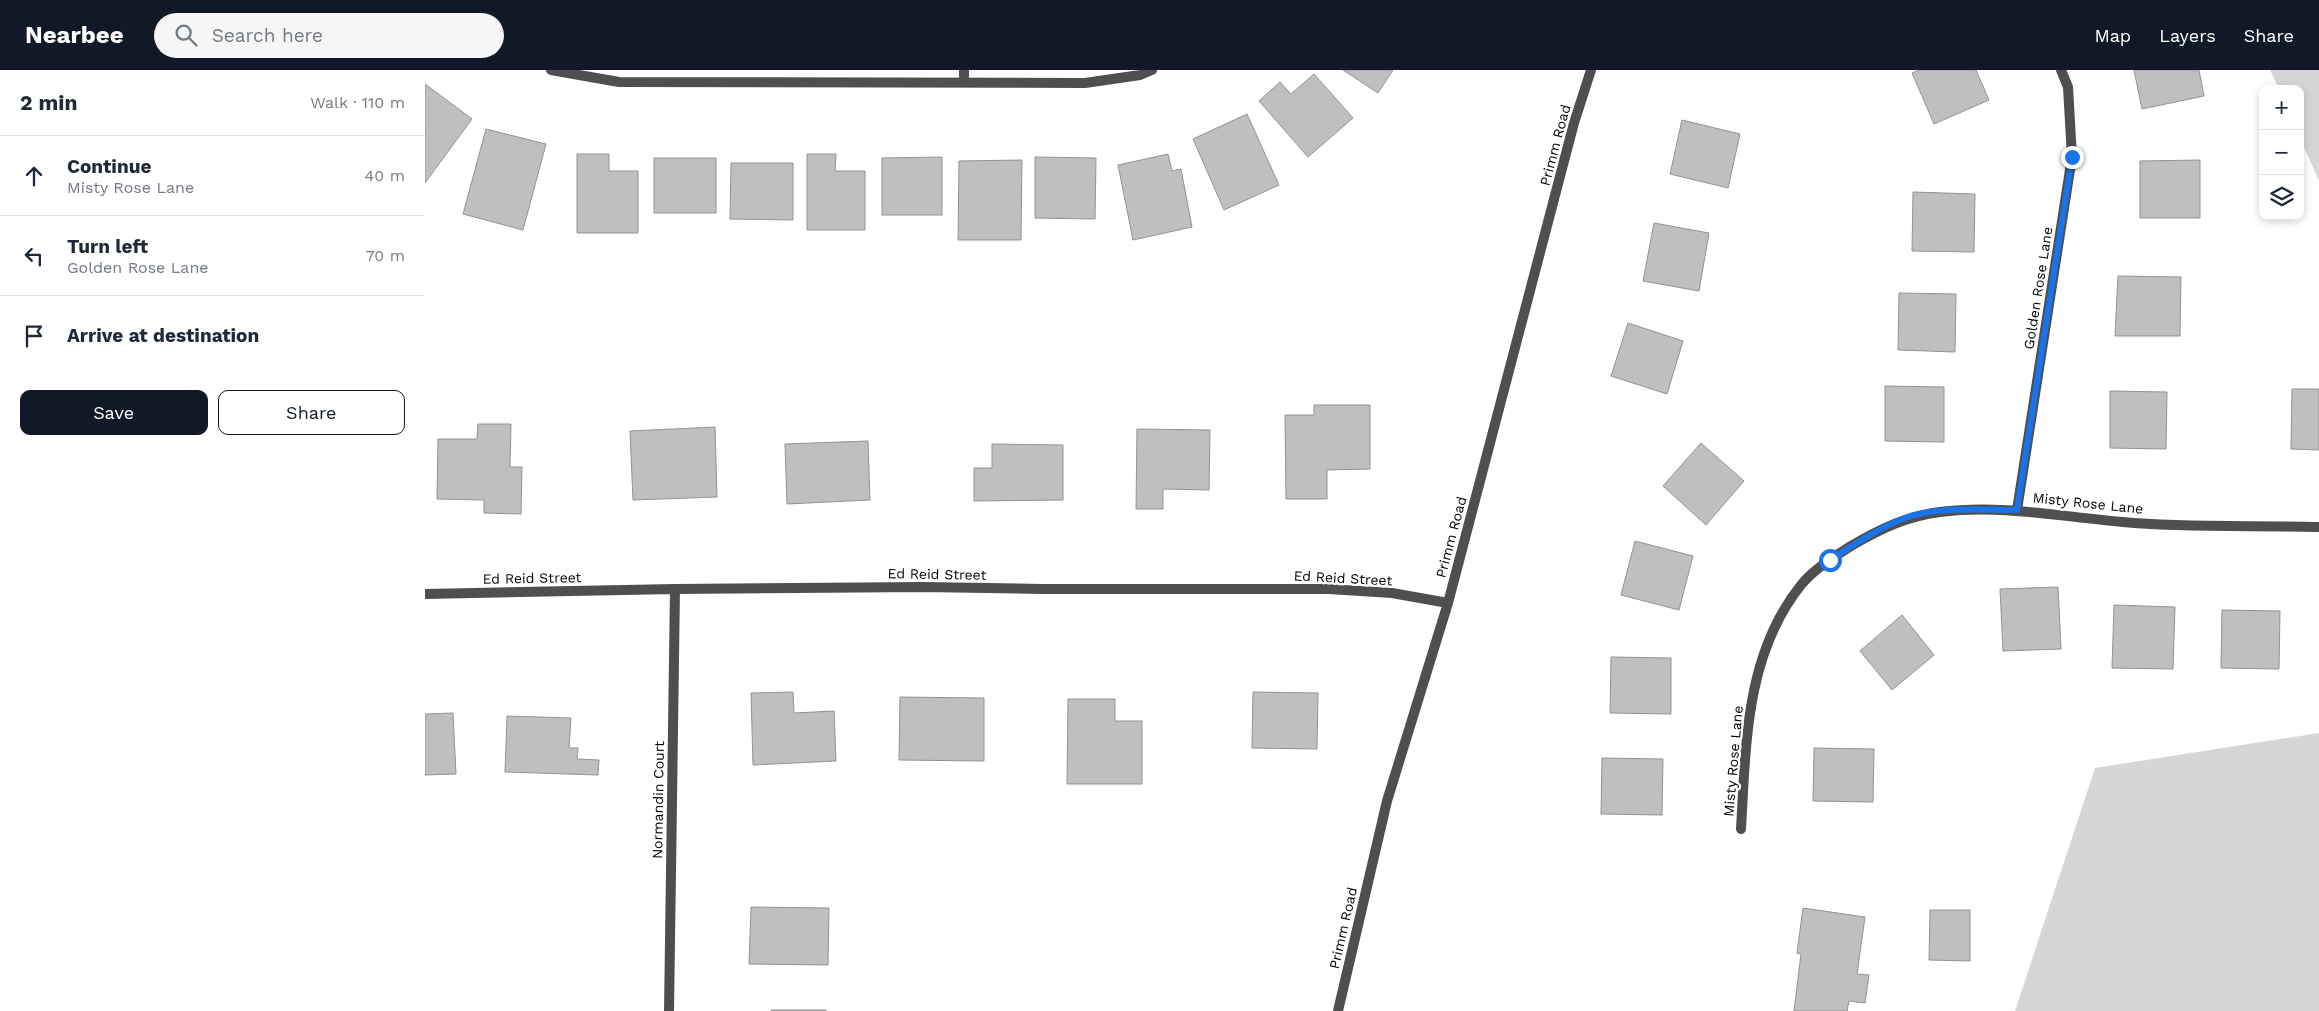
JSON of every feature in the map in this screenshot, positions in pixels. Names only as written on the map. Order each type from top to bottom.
[{"type":"street","points":[[551,70],[619,82],[1085,83],[1140,75],[1152,70]]},
{"type":"street","points":[[964,70],[964,82]]},
{"type":"street","name":"Primm Road","points":[[1338,1011],[1387,801],[1448,604],[1574,123],[1591,70]]},
{"type":"street","name":"Golden Rose Lane","points":[[2017,510],[2072,157],[2068,87],[2061,70]]},
{"type":"street","name":"Misty Rose Lane","points":[[1741,829],[1748,717],[1758,671],[1774,629],[1801,585],[1830,560],[1868,536],[1906,518],[1941,512],[2017,510],[2125,522],[2319,527]]},
{"type":"street","name":"Ed Reid Street","points":[[425,594],[924,587],[1329,589],[1392,593],[1448,604]]},
{"type":"street","name":"Normandin Court","points":[[669,1011],[675,589]]},
{"type":"shaded area","points":[[2270,70],[2319,70],[2319,181],[2304,147],[2304,85],[2277,85]]},
{"type":"shaded area","points":[[2319,733],[2319,1011],[2015,1011],[2095,768]]},
{"type":"building","points":[[1343,70],[1393,70],[1378,93]]},
{"type":"building","points":[[1919,70],[1976,70],[1989,100],[1934,124],[1912,73]]},
{"type":"building","points":[[2134,70],[2199,70],[2204,96],[2142,109]]},
{"type":"building","points":[[1314,74],[1353,118],[1308,157],[1259,101],[1280,82],[1291,94]]},
{"type":"building","points":[[425,84],[472,119],[425,183]]},
{"type":"building","points":[[1247,114],[1279,185],[1224,210],[1193,139]]},
{"type":"building","points":[[1682,120],[1740,134],[1728,188],[1670,174]]},
{"type":"building","points":[[486,129],[546,144],[523,230],[463,214]]},
{"type":"building","points":[[577,154],[609,154],[609,171],[638,171],[638,233],[577,233]]},
{"type":"building","points":[[807,154],[836,154],[835,171],[865,171],[865,230],[807,230]]},
{"type":"building","points":[[1168,154],[1172,171],[1181,169],[1192,227],[1133,240],[1118,165]]},
{"type":"building","points":[[942,157],[942,215],[882,215],[882,158]]},
{"type":"building","points":[[1035,157],[1096,158],[1095,219],[1035,218]]},
{"type":"building","points":[[654,158],[716,158],[716,213],[654,213]]},
{"type":"building","points":[[1022,160],[1021,240],[958,240],[959,161]]},
{"type":"building","points":[[2200,160],[2200,218],[2140,218],[2140,161]]},
{"type":"building","points":[[731,163],[793,163],[793,220],[730,219]]},
{"type":"building","points":[[1913,192],[1975,194],[1974,252],[1912,251]]},
{"type":"building","points":[[1654,223],[1709,233],[1699,291],[1643,281]]},
{"type":"building","points":[[2118,276],[2181,277],[2180,336],[2115,336]]},
{"type":"building","points":[[1899,293],[1956,294],[1955,352],[1898,350]]},
{"type":"building","points":[[1628,323],[1683,341],[1667,394],[1611,376]]},
{"type":"building","points":[[1885,386],[1944,387],[1944,442],[1885,441]]},
{"type":"building","points":[[2292,389],[2319,389],[2319,450],[2291,449]]},
{"type":"building","points":[[2110,391],[2167,392],[2166,449],[2110,448]]},
{"type":"building","points":[[1314,405],[1370,405],[1370,469],[1327,470],[1327,499],[1286,499],[1285,415],[1314,415]]},
{"type":"building","points":[[478,424],[511,424],[510,467],[522,467],[521,514],[484,513],[484,500],[437,499],[438,439],[477,439]]},
{"type":"building","points":[[715,427],[717,497],[633,500],[630,431]]},
{"type":"building","points":[[1137,429],[1210,430],[1209,490],[1163,489],[1163,509],[1136,509]]},
{"type":"building","points":[[868,441],[870,500],[787,504],[785,444]]},
{"type":"building","points":[[1701,443],[1744,481],[1706,525],[1663,486]]},
{"type":"building","points":[[992,444],[1063,445],[1063,500],[974,501],[974,468],[992,468]]},
{"type":"building","points":[[1635,541],[1693,556],[1679,610],[1621,595]]},
{"type":"building","points":[[2058,587],[2061,649],[2003,651],[2000,589]]},
{"type":"building","points":[[2114,605],[2175,607],[2173,669],[2112,668]]},
{"type":"building","points":[[2222,610],[2280,611],[2279,669],[2221,668]]},
{"type":"building","points":[[1902,615],[1934,655],[1892,690],[1860,651]]},
{"type":"building","points":[[1611,657],[1671,658],[1671,714],[1610,713]]},
{"type":"building","points":[[793,692],[794,713],[834,711],[836,761],[753,765],[751,693]]},
{"type":"building","points":[[1253,692],[1318,693],[1317,749],[1252,748]]},
{"type":"building","points":[[900,697],[984,698],[984,761],[899,760]]},
{"type":"building","points":[[1068,699],[1115,699],[1115,721],[1142,721],[1142,784],[1067,784]]},
{"type":"building","points":[[453,713],[456,774],[425,775],[425,714]]},
{"type":"building","points":[[507,716],[571,718],[569,748],[578,748],[577,759],[599,760],[598,775],[505,772]]},
{"type":"building","points":[[1814,748],[1874,749],[1873,802],[1813,801]]},
{"type":"building","points":[[1602,758],[1663,759],[1662,815],[1601,814]]},
{"type":"building","points":[[751,907],[829,908],[828,965],[749,964]]},
{"type":"building","points":[[1803,908],[1865,917],[1857,974],[1869,975],[1865,1003],[1849,1001],[1847,1011],[1794,1011],[1801,954],[1797,953]]},
{"type":"building","points":[[1930,910],[1970,910],[1970,961],[1929,960]]},
{"type":"building","points":[[826,1010],[826,1011],[771,1011]]},
{"type":"route","points":[[1830,560],[1868,536],[1906,518],[1941,512],[2017,510],[2072,157]]}]
